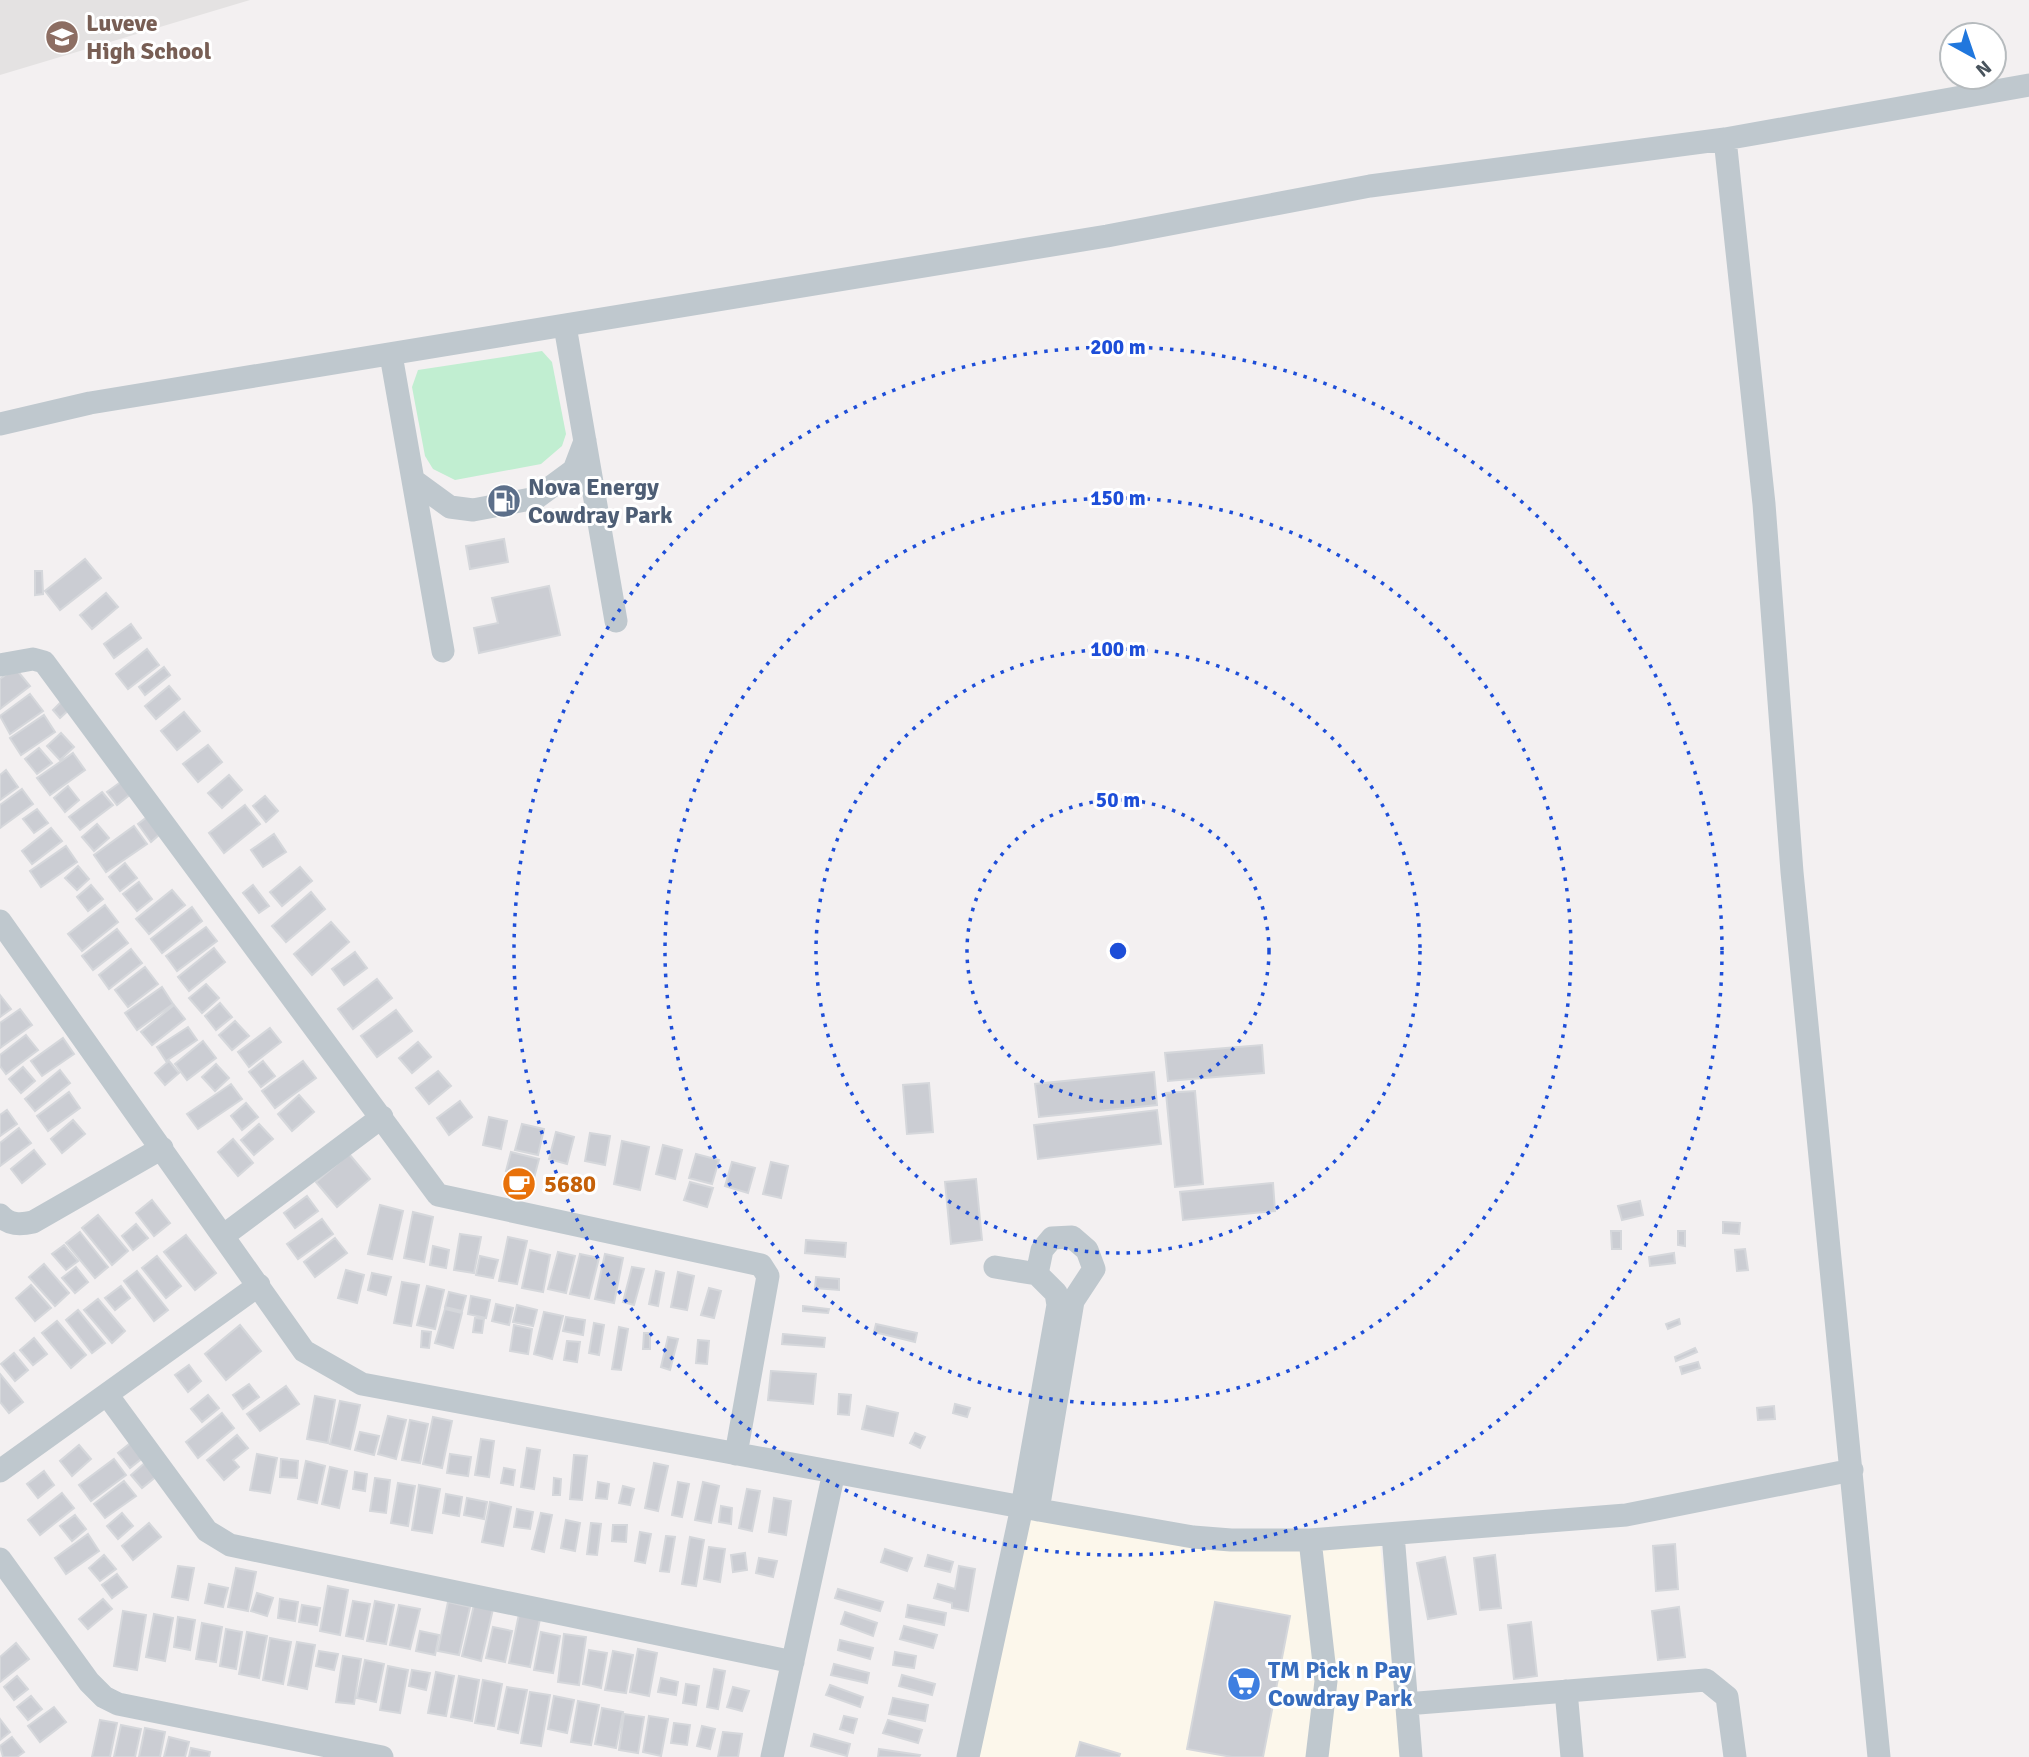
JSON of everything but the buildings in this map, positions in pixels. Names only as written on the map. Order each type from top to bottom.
[{"type":"street","points":[[0,424],[89,403],[1107,236],[1370,186],[1725,139],[2029,85]]},
{"type":"street","points":[[1725,139],[1764,504],[1792,872],[1879,1757]]},
{"type":"street","points":[[565,326],[616,621]]},
{"type":"street","points":[[391,355],[443,651]]},
{"type":"street","points":[[413,480],[450,507],[473,510],[536,498],[574,470],[585,441]]},
{"type":"street","points":[[0,664],[33,659],[44,662],[438,1195],[761,1265],[768,1276],[736,1454]]},
{"type":"street","points":[[0,921],[304,1351],[362,1384],[1030,1509],[1193,1537],[1231,1540],[1310,1540],[1626,1515],[1852,1470]]},
{"type":"street","points":[[223,1236],[382,1116]]},
{"type":"street","points":[[0,1214],[5,1220],[20,1225],[33,1222],[162,1149]]},
{"type":"street","points":[[968,1757],[1030,1509],[1073,1301],[1094,1269],[1087,1250],[1072,1237],[1052,1238],[1042,1250],[1037,1274]]},
{"type":"street","points":[[995,1267],[1037,1274],[1056,1293],[1058,1305],[1030,1509]]},
{"type":"street","points":[[0,1471],[108,1396],[258,1285]]},
{"type":"street","points":[[108,1396],[207,1531],[230,1545],[793,1662]]},
{"type":"street","points":[[772,1757],[834,1472]]},
{"type":"street","points":[[1393,1534],[1411,1757]]},
{"type":"street","points":[[1310,1540],[1326,1681],[1317,1757]]},
{"type":"street","points":[[0,1559],[89,1682],[104,1697],[118,1704],[382,1757]]},
{"type":"street","points":[[1406,1704],[1706,1680],[1727,1697],[1735,1757]]},
{"type":"street","points":[[1566,1691],[1572,1757]]},
{"type":"shaded area","name":"Luveve High School","points":[[0,0],[250,0],[0,75]]},
{"type":"shaded area","points":[[1028,1514],[1380,1544],[1401,1757],[975,1757]]},
{"type":"green space","points":[[542,351],[552,362],[566,434],[562,446],[541,464],[455,480],[433,469],[425,456],[412,387],[418,370]]},
{"type":"place","name":"Luveve High School","points":[[62,37]]},
{"type":"place","name":"Nova Energy Cowdray Park","points":[[504,501]]},
{"type":"place","name":"5680","points":[[519,1184]]},
{"type":"place","name":"TM Pick n Pay Cowdray Park","points":[[1244,1684]]}]
